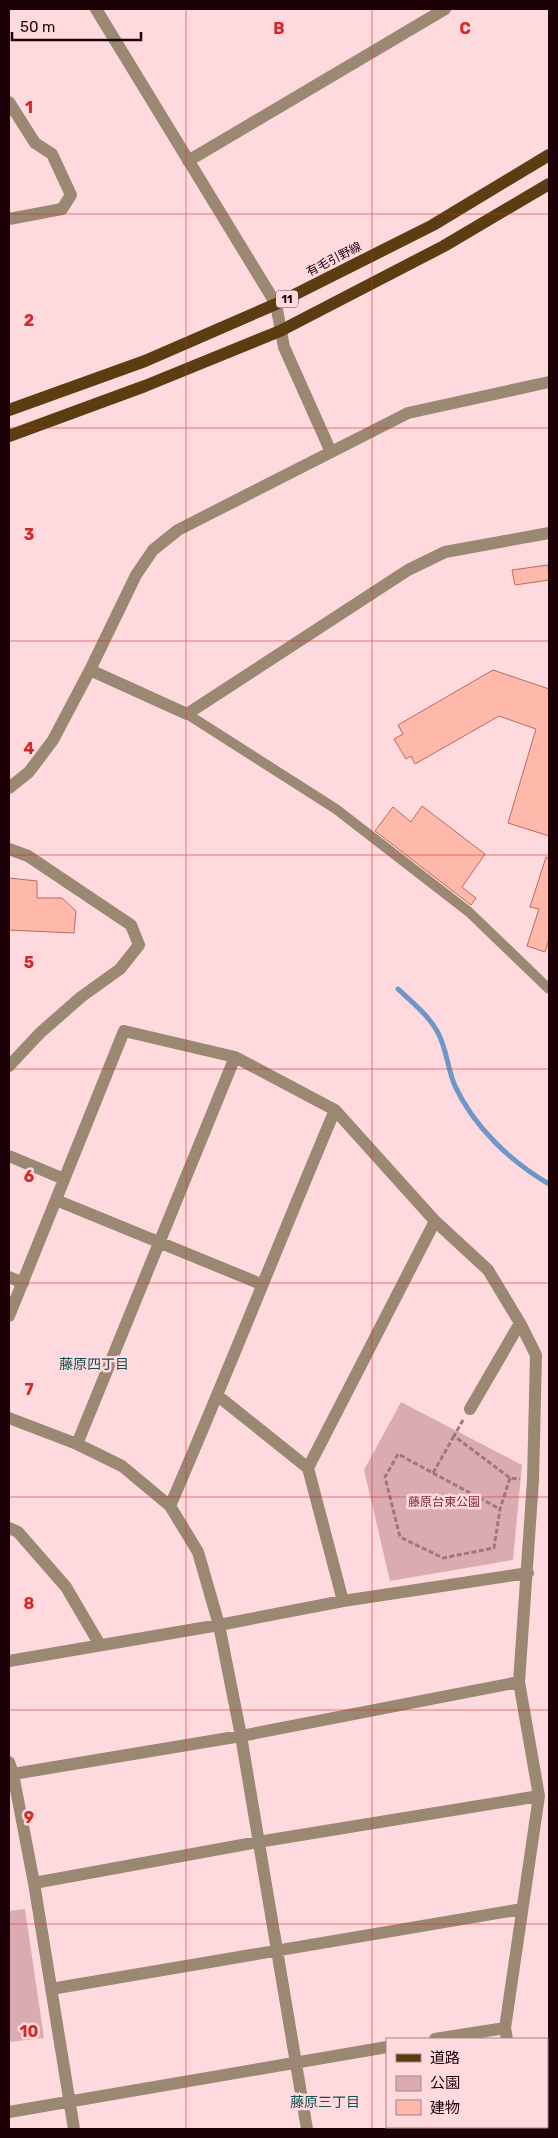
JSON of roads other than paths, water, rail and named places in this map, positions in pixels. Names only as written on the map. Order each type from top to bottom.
[{"type":"main road","name":"有毛引野線","points":[[9,410],[145,361],[276,304],[433,225],[549,155]]},
{"type":"main road","name":"11","points":[[9,436],[145,386],[280,331],[444,246],[549,184]]},
{"type":"street","points":[[96,9],[276,304],[284,347],[331,452]]},
{"type":"street","points":[[188,161],[445,9]]},
{"type":"street","points":[[9,219],[62,209],[71,195],[52,154],[35,143],[10,105]]},
{"type":"street","points":[[9,788],[29,772],[52,740],[90,670],[136,575],[153,550],[178,530],[408,413],[549,382]]},
{"type":"street","points":[[90,670],[187,714],[408,570],[445,552],[549,533]]},
{"type":"street","points":[[9,849],[28,856],[131,925],[140,945],[120,969],[81,996],[40,1033],[9,1066]]},
{"type":"street","points":[[9,1316],[124,1031],[235,1057],[335,1110],[435,1220],[488,1270],[520,1323],[536,1355],[533,1480],[519,1682],[539,1796],[506,2034],[449,2038]]},
{"type":"street","points":[[77,1444],[235,1057]]},
{"type":"street","points":[[170,1506],[218,1396],[261,1284],[335,1110]]},
{"type":"street","points":[[9,1156],[64,1179]]},
{"type":"street","points":[[56,1200],[261,1284]]},
{"type":"street","points":[[308,1468],[435,1220]]},
{"type":"street","points":[[9,1277],[23,1283]]},
{"type":"street","points":[[470,1409],[520,1323]]},
{"type":"street","points":[[218,1396],[308,1468],[342,1601]]},
{"type":"street","points":[[9,1418],[77,1444],[122,1466],[170,1506],[198,1552],[219,1625],[240,1736],[307,2129]]},
{"type":"street","points":[[9,1528],[18,1532],[66,1587],[100,1645]]},
{"type":"street","points":[[9,1661],[219,1625],[342,1601],[528,1572]]},
{"type":"street","points":[[13,1774],[240,1736],[519,1682]]},
{"type":"street","points":[[9,1762],[34,1883],[74,2129]]},
{"type":"street","points":[[34,1883],[258,1842],[539,1796]]},
{"type":"street","points":[[51,1988],[276,1952],[522,1909]]},
{"type":"street","points":[[9,2112],[69,2100],[386,2047]]},
{"type":"lane","points":[[187,714],[336,809],[469,912],[549,989]]},
{"type":"waterway","points":[[398,989],[424,1014],[437,1031],[443,1044],[455,1086],[472,1116],[508,1154],[549,1184]]},
{"type":"district","name":"藤原四丁目","points":[[94,1364]]},
{"type":"district","name":"藤原三丁目","points":[[325,2102]]},
{"type":"park label","name":"藤原台東公園","points":[[444,1502]]}]
